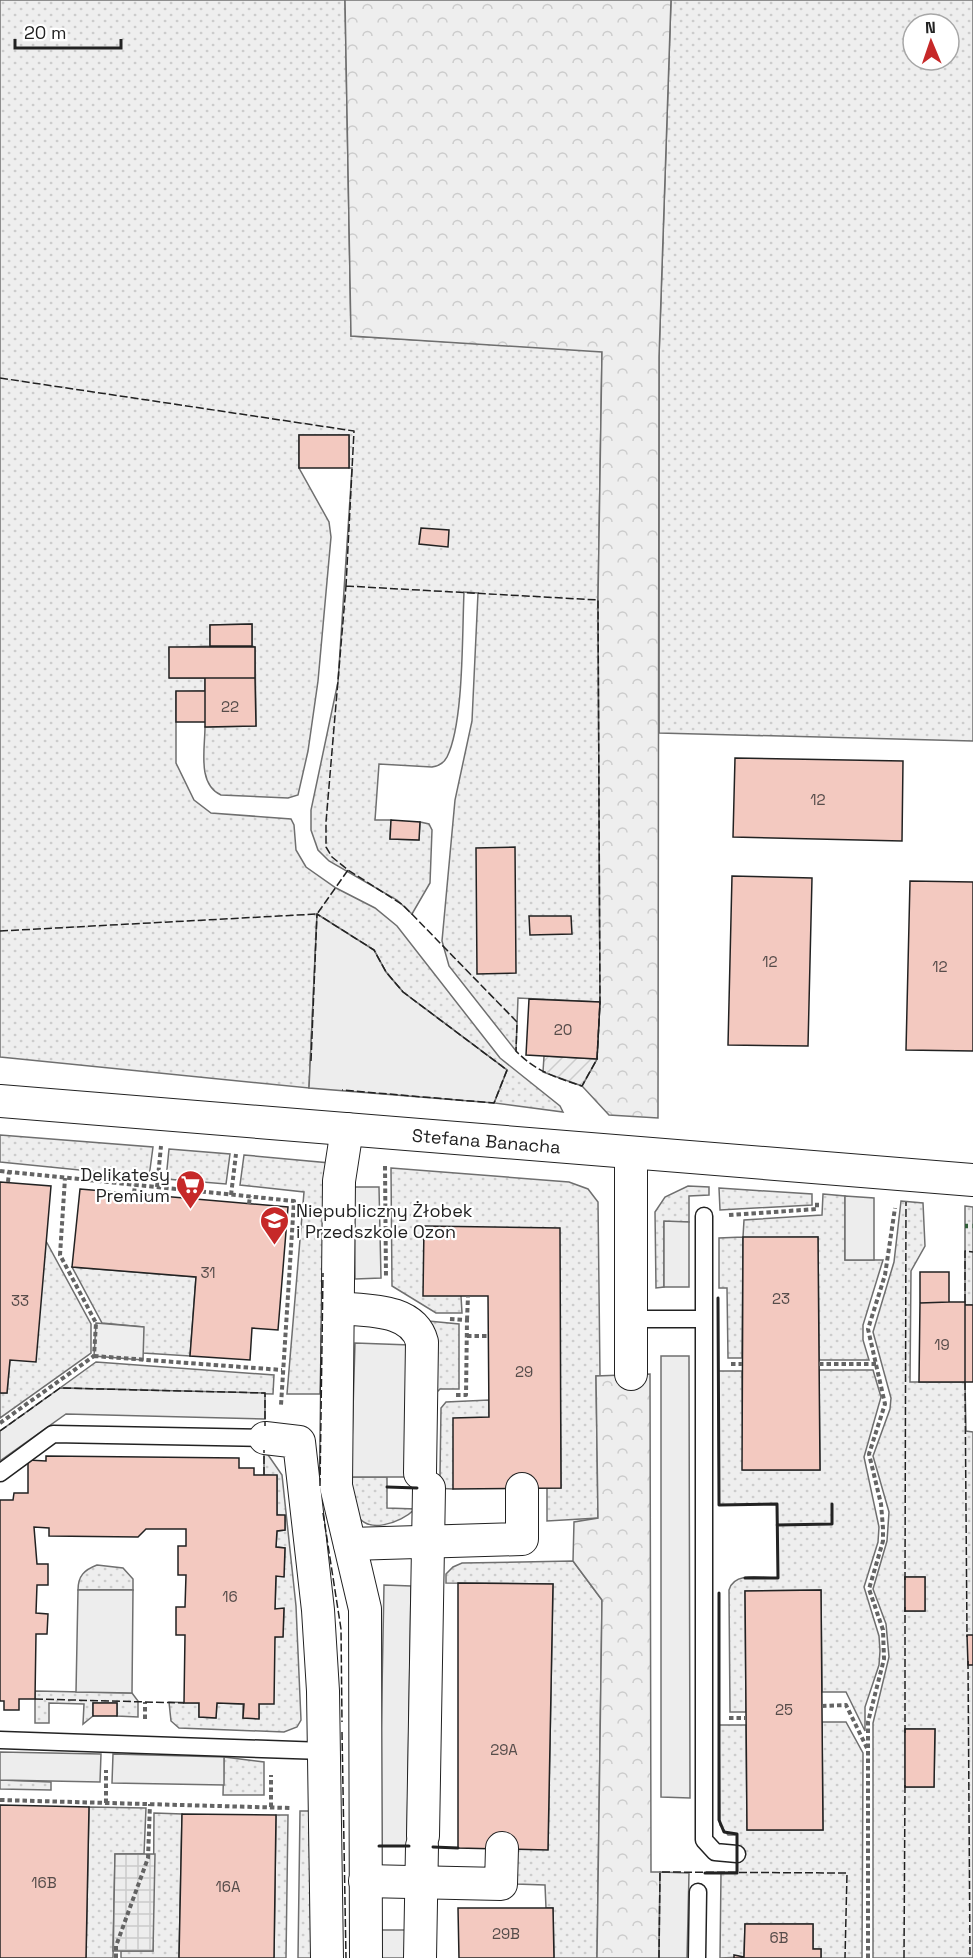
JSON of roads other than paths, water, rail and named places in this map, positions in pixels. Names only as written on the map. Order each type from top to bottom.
[{"type":"street","name":"Stefana Banacha","points":[[0,1101],[973,1180]]},
{"type":"street","points":[[347,1129],[339,1181],[336,1486],[365,1609],[366,1958]]},
{"type":"street","points":[[631,1153],[631,1374]]},
{"type":"street","points":[[338,1308],[389,1314],[406,1320],[417,1327],[422,1342],[425,1481],[429,1541],[420,1958]]},
{"type":"street","points":[[275,1439],[299,1442],[318,1610],[324,1751],[327,1958]]},
{"type":"street","points":[[350,1544],[522,1539],[522,1489]]},
{"type":"street","points":[[365,1881],[501,1884],[501,1848]]},
{"type":"lane","points":[[704,1216],[705,1840],[715,1852],[737,1854]]},
{"type":"lane","points":[[631,1319],[704,1319]]},
{"type":"lane","points":[[0,1473],[53,1434],[275,1439]]},
{"type":"lane","points":[[0,1740],[324,1751]]},
{"type":"lane","points":[[698,1892],[698,1958]]},
{"type":"place","name":"Delikatesy Premium","points":[[191,1210]]},
{"type":"place","name":"Niepubliczny Żłobek i Przedszkole Ozon","points":[[275,1246]]}]
